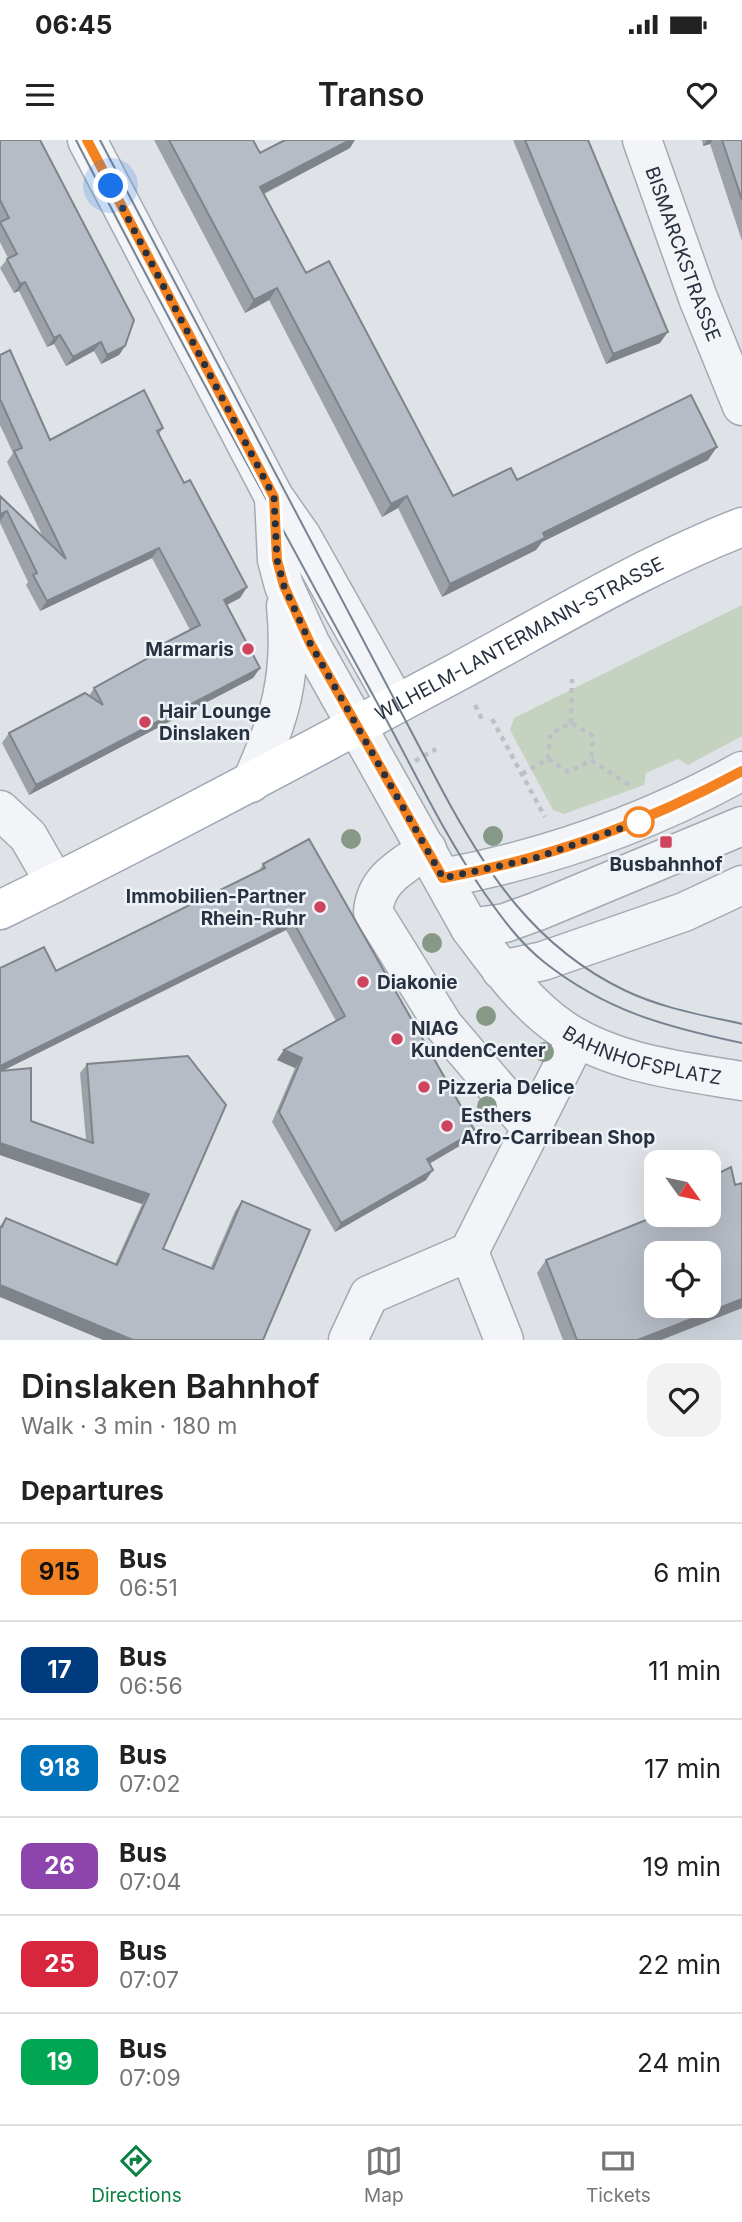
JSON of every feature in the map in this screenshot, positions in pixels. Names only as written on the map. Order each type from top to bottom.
[{"type":"main road","name":"WILHELM-LANTERMANN-STRASSE","points":[[0,910],[251,783],[631,580],[742,527]]},
{"type":"street","points":[[87,140],[274,497],[302,537],[396,704]]},
{"type":"street","name":"BISMARCKSTRASSE","points":[[642,140],[698,298],[742,406]]},
{"type":"street","points":[[251,783],[273,735],[285,688],[289,638],[284,586],[277,560],[274,497]]},
{"type":"street","name":"BAHNHOFSPLATZ","points":[[284,586],[310,643],[470,928],[522,993],[561,1028],[613,1054],[742,1081]]},
{"type":"street","points":[[532,1129],[444,1026],[373,912],[374,897],[383,882],[435,863],[532,859],[635,823],[692,798],[742,771]]},
{"type":"street","points":[[0,810],[28,836],[55,883]]},
{"type":"street","points":[[470,928],[505,923],[538,911],[742,826]]},
{"type":"street","points":[[501,970],[543,961],[684,912],[742,885]]},
{"type":"street","points":[[348,1340],[369,1295],[469,1252],[577,1038]]},
{"type":"street","points":[[469,1252],[504,1340]]},
{"type":"path","points":[[571,723],[572,679]]},
{"type":"path","points":[[492,719],[549,825]]},
{"type":"path","points":[[548,759],[550,734],[571,723]]},
{"type":"path","points":[[571,723],[593,736],[591,760]]},
{"type":"path","points":[[522,774],[548,759]]},
{"type":"path","points":[[548,759],[569,772],[591,760]]},
{"type":"path","points":[[591,760],[632,787]]},
{"type":"shaded area","points":[[742,1307],[742,1340],[656,1340],[713,1318],[721,1318],[721,1315]]},
{"type":"green space","points":[[742,605],[742,736],[688,765],[678,759],[646,773],[644,785],[564,814],[553,810],[510,730],[514,718]]},
{"type":"building","points":[[0,140],[40,140],[134,320],[125,346],[107,355],[101,342],[73,357],[60,335],[54,338],[25,282],[20,284],[7,259],[17,254],[0,222],[9,218],[0,200]]},
{"type":"building","points":[[169,140],[253,140],[260,153],[285,140],[350,140],[260,187],[306,273],[329,261],[453,496],[511,468],[517,480],[691,395],[717,447],[543,533],[545,538],[450,584],[407,496],[391,504],[277,288],[254,300]]},
{"type":"building","points":[[525,140],[588,140],[668,332],[613,354]]},
{"type":"building","points":[[722,140],[742,140],[742,200]]},
{"type":"building","points":[[10,350],[50,440],[144,390],[163,428],[157,431],[184,483],[190,480],[247,587],[224,600],[260,668],[36,785],[9,733],[85,693],[103,705],[94,688],[157,653],[155,648],[200,625],[159,548],[47,601],[33,575],[37,573],[7,511],[0,514],[0,496],[66,559],[14,451],[22,448],[0,399],[0,355]]},
{"type":"building","points":[[309,839],[475,1131],[427,1159],[433,1170],[341,1223],[279,1112],[302,1058],[284,1050],[345,1016],[293,921],[0,1066],[0,968],[44,947],[56,971],[265,868],[263,864]]},
{"type":"building","points":[[188,1056],[226,1105],[163,1249],[213,1269],[242,1201],[310,1230],[263,1340],[133,1340],[0,1285],[0,1227],[6,1218],[117,1265],[149,1194],[0,1143],[0,1071],[31,1068],[31,1121],[93,1143],[87,1064]]},
{"type":"building","points":[[731,1167],[735,1185],[742,1183],[742,1299],[721,1307],[721,1241],[644,1241],[644,1318],[694,1318],[638,1340],[577,1340],[546,1260],[644,1221],[644,1227],[721,1227],[721,1172]]},
{"type":"tram line","points":[[76,140],[186,350],[440,820],[497,910],[518,938],[535,954],[590,993],[662,1023],[742,1043]]},
{"type":"tram line","points":[[100,140],[441,788],[495,878],[539,930],[592,972],[652,1002],[742,1024]]},
{"type":"bus line","name":"915","points":[[87,140],[274,497],[277,560],[284,586],[310,643],[443,878],[532,859],[635,823],[692,798],[742,771]]},
{"type":"place","name":"Marmaris","points":[[248,649]]},
{"type":"place","name":"Hair Lounge Dinslaken","points":[[145,722]]},
{"type":"place","name":"Busbahnhof","points":[[666,842]]},
{"type":"place","name":"Immobilien-Partner Rhein-Ruhr","points":[[320,907]]},
{"type":"place","name":"Diakonie","points":[[363,982]]},
{"type":"place","name":"NIAG KundenCenter","points":[[397,1039]]},
{"type":"place","name":"Pizzeria Delice","points":[[424,1087]]},
{"type":"place","name":"Esthers Afro-Carribean Shop","points":[[447,1126]]},
{"type":"route","points":[[111,186],[274,497],[277,560],[284,586],[310,643],[443,878],[532,859],[639,822]]}]
